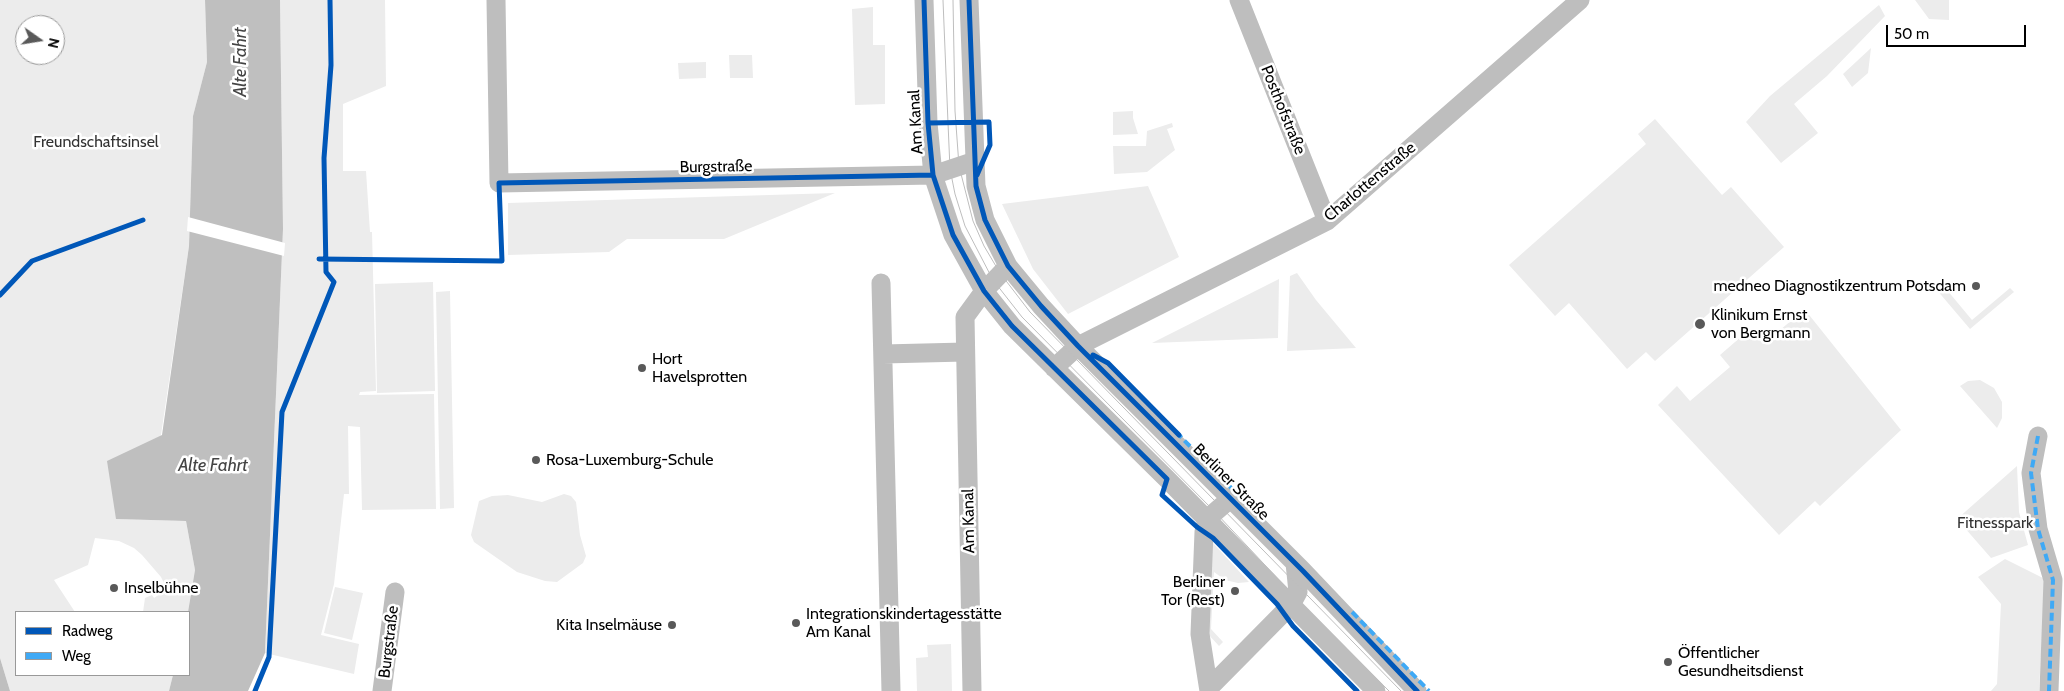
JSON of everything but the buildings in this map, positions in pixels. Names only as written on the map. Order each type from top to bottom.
[{"type":"street","name":"Burgstraße","points":[[496,0],[500,183],[933,175],[975,161]]},
{"type":"street","name":"Am Kanal","points":[[924,0],[928,124],[933,175],[954,235],[984,291]]},
{"type":"street","points":[[969,0],[976,186],[985,220],[1008,266]]},
{"type":"street","name":"Posthofstraße","points":[[1239,0],[1327,221]]},
{"type":"street","name":"Charlottenstraße","points":[[1054,368],[1078,346],[1327,221],[1580,0]]},
{"type":"street","name":"Am Kanal","points":[[972,691],[965,317],[984,291],[1008,266]]},
{"type":"street","name":"Berliner Straße","points":[[1008,266],[1041,306],[1078,346],[1295,563],[1418,691]]},
{"type":"street","points":[[881,283],[891,691]]},
{"type":"street","points":[[984,291],[1012,326],[1207,519],[1376,691]]},
{"type":"street","points":[[883,354],[966,352]]},
{"type":"street","points":[[2038,436],[2031,473],[2038,529],[2053,580],[2049,691]]},
{"type":"street","points":[[1209,690],[1200,634],[1204,532],[1207,519],[1230,499]]},
{"type":"street","points":[[1209,690],[1291,605],[1298,592],[1295,563]]},
{"type":"street","name":"Burgstraße","points":[[382,691],[395,592]]},
{"type":"green space","name":"Freundschaftsinsel","points":[[0,0],[205,0],[207,62],[193,116],[189,246],[161,435],[116,519],[186,521],[195,570],[188,611],[143,611],[145,598],[152,595],[154,598],[167,589],[161,577],[134,548],[119,541],[95,538],[88,565],[54,580],[74,611],[15,611],[15,676],[173,676],[169,691],[10,691],[0,658]]},
{"type":"green space","points":[[280,0],[385,0],[386,86],[343,104],[343,171],[366,171],[370,232],[372,232],[376,391],[360,392],[359,395],[434,394],[436,509],[362,510],[360,427],[348,426],[349,494],[344,494],[334,584],[321,635],[359,644],[354,674],[265,653],[283,229]]},
{"type":"green space","points":[[1915,0],[1949,0],[1949,20],[1929,19]]},
{"type":"green space","points":[[1879,5],[1885,16],[1827,76],[1794,104],[1818,133],[1781,163],[1746,122],[1770,96]]},
{"type":"green space","points":[[873,7],[873,45],[885,45],[885,104],[855,105],[852,9]]},
{"type":"green space","points":[[1871,48],[1868,73],[1852,87],[1843,74]]},
{"type":"green space","points":[[729,55],[752,55],[753,78],[730,78]]},
{"type":"green space","points":[[706,62],[706,78],[679,79],[678,63]]},
{"type":"green space","points":[[1133,111],[1138,134],[1113,135],[1113,112]]},
{"type":"green space","points":[[1655,119],[1722,195],[1731,187],[1784,247],[1655,361],[1646,352],[1627,369],[1569,303],[1555,316],[1509,265],[1646,144],[1638,134]]},
{"type":"green space","points":[[1172,123],[1173,127],[1167,129],[1175,150],[1147,172],[1114,174],[1113,146],[1146,146],[1147,131]]},
{"type":"green space","points":[[1148,186],[1179,257],[1068,314],[1033,269],[1002,204]]},
{"type":"green space","points":[[835,193],[724,239],[627,239],[609,252],[508,255],[508,203]]},
{"type":"green space","points":[[1297,273],[1316,300],[1356,348],[1287,351],[1290,276]]},
{"type":"green space","points":[[1279,279],[1278,338],[1152,343]]},
{"type":"green space","points":[[433,282],[435,391],[377,393],[375,284]]},
{"type":"green space","points":[[1942,284],[1972,320],[2010,288],[2014,292],[1970,329],[1936,289]]},
{"type":"green space","points":[[450,291],[454,508],[440,509],[436,292]]},
{"type":"green space","points":[[1806,311],[1901,430],[1820,506],[1815,501],[1779,535],[1658,405],[1677,386],[1690,401],[1730,367],[1720,355],[1750,329],[1763,344]]},
{"type":"green space","points":[[1980,380],[1994,388],[2002,402],[2002,418],[1997,428],[1960,386],[1968,381]]},
{"type":"green space","name":"Fitnesspark","points":[[2017,466],[2019,512],[2028,545],[1991,558],[1957,519]]},
{"type":"green space","points":[[564,494],[571,496],[576,502],[580,535],[586,556],[583,563],[557,582],[545,581],[517,572],[474,542],[471,535],[479,501],[492,496],[508,495],[542,502]]},
{"type":"green space","points":[[1212,542],[1249,582],[1238,583],[1225,580],[1214,572],[1211,629],[1223,642],[1219,646],[1207,633]]},
{"type":"green space","points":[[2005,559],[2045,579],[2039,691],[1991,691],[1997,684],[2001,604],[1978,577]]},
{"type":"green space","points":[[335,587],[363,593],[352,640],[324,633]]},
{"type":"green space","points":[[951,644],[952,691],[917,691],[916,658],[928,657],[927,645]]},
{"type":"water","name":"Alte Fahrt","points":[[205,0],[280,0],[283,229],[265,653],[248,691],[169,691],[173,676],[190,676],[190,611],[188,611],[195,570],[186,521],[116,519],[107,461],[162,435],[189,246],[193,116],[207,62]]},
{"type":"water","points":[[0,658],[10,691],[0,691]]},
{"type":"pier","points":[[188,217],[285,243],[284,256],[187,231]]},
{"type":"tram line","points":[[943,0],[950,169],[955,194],[965,226],[993,280],[1022,317],[1389,691]]},
{"type":"tram line","points":[[953,0],[955,111],[959,166],[973,221],[984,246],[1000,273],[1030,312],[1401,691]]},
{"type":"marked path","points":[[1176,432],[1246,503]]},
{"type":"marked path","points":[[2038,436],[2031,473],[2038,529],[2053,580],[2049,691]]},
{"type":"marked path","points":[[1352,612],[1429,691]]},
{"type":"cycle path","points":[[255,691],[269,657],[282,412],[334,282],[326,272],[324,158],[331,65],[330,0]]},
{"type":"cycle path","points":[[924,0],[928,123],[933,175],[953,235],[984,291],[1012,326],[1167,479],[1162,495],[1197,527],[1213,538],[1277,604],[1293,626],[1357,691]]},
{"type":"cycle path","points":[[969,0],[976,186],[985,220],[1008,266],[1041,306],[1078,346],[1303,571],[1417,691]]},
{"type":"cycle path","points":[[928,123],[989,122],[990,145],[977,175]]},
{"type":"cycle path","points":[[319,259],[502,261],[499,183],[933,175]]},
{"type":"cycle path","points":[[0,295],[32,261],[143,220]]},
{"type":"cycle path","points":[[1093,355],[1108,363],[1179,435]]},
{"type":"place","name":"medneo Diagnostikzentrum Potsdam","points":[[1976,286]]},
{"type":"place","name":"Klinikum Ernst von Bergmann","points":[[1700,324]]},
{"type":"place","name":"Hort Havelsprotten","points":[[642,368]]},
{"type":"place","name":"Rosa-Luxemburg-Schule","points":[[536,460]]},
{"type":"place","name":"Inselbühne","points":[[114,588]]},
{"type":"place","name":"Berliner Tor (Rest)","points":[[1235,591]]},
{"type":"place","name":"Integrationskindertagesstätte Am Kanal","points":[[796,623]]},
{"type":"place","name":"Kita Inselmäuse","points":[[672,625]]},
{"type":"place","name":"Öffentlicher Gesundheitsdienst","points":[[1668,662]]}]
